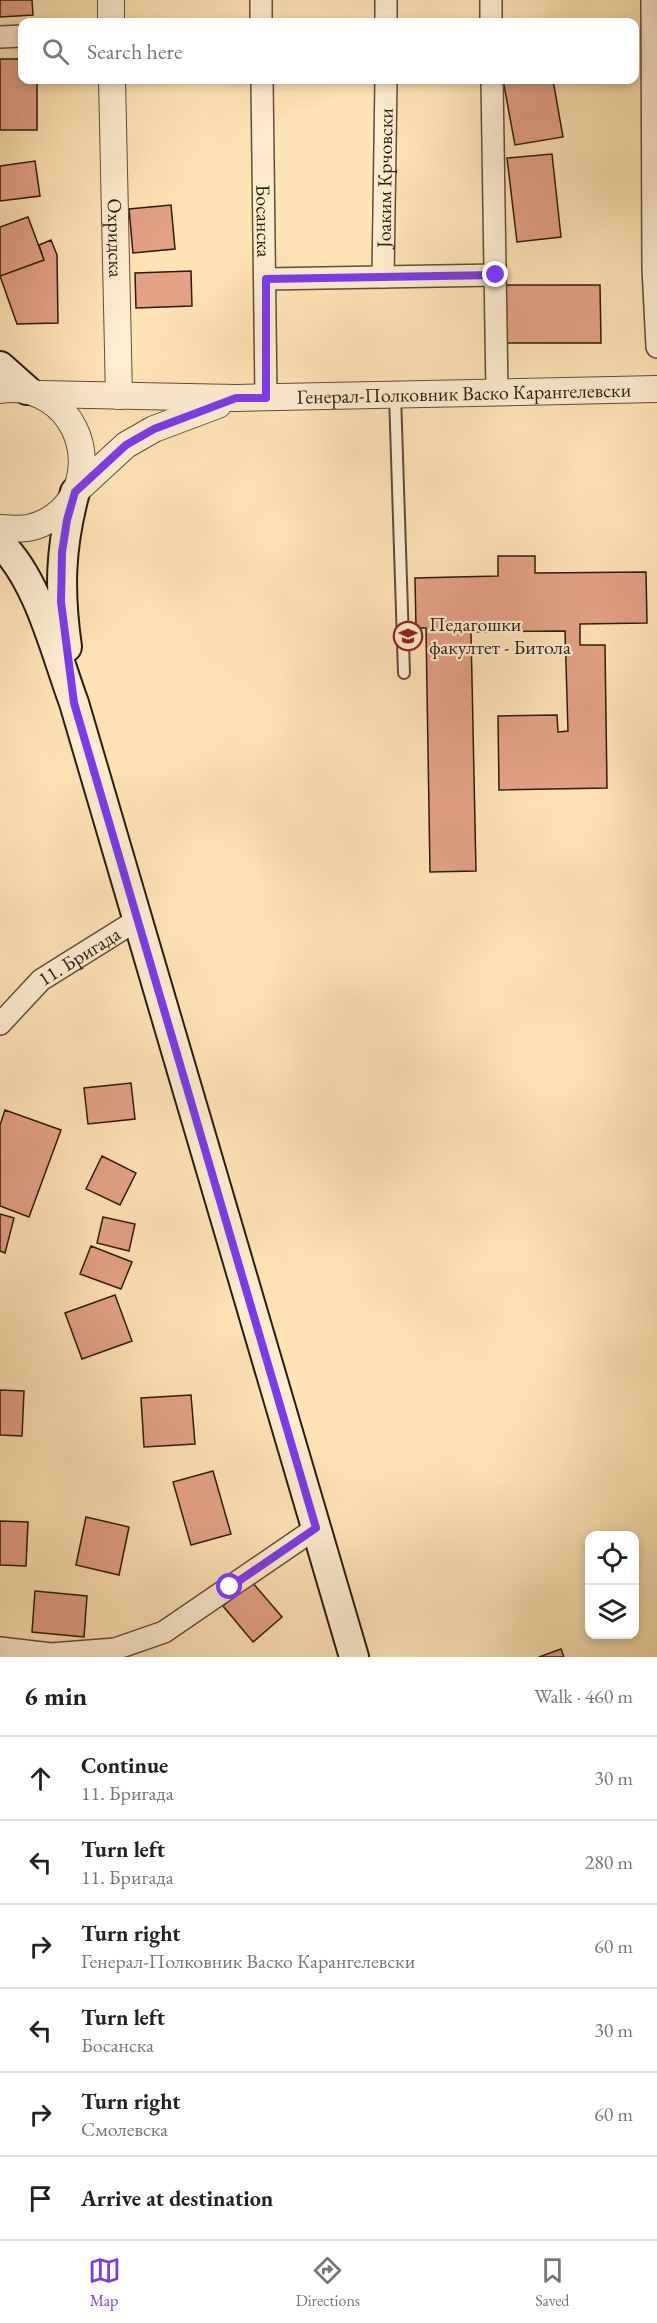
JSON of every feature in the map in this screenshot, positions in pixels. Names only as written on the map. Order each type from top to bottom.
[{"type":"main road","points":[[0,366],[23,392]]},
{"type":"main road","name":"11. Бригада","points":[[74,703],[61,602],[62,552],[67,520],[75,492]]},
{"type":"main road","name":"11. Бригада","points":[[0,543],[10,554],[36,595],[74,703],[354,1657]]},
{"type":"street","points":[[111,0],[111,18]]},
{"type":"street","points":[[261,0],[261,18]]},
{"type":"street","points":[[386,0],[386,18]]},
{"type":"street","points":[[491,0],[491,18]]},
{"type":"street","points":[[652,0],[655,58],[653,268],[657,346]]},
{"type":"street","points":[[0,37],[18,36]]},
{"type":"street","name":"Охридска","points":[[112,84],[119,396]]},
{"type":"street","name":"Босанска","points":[[262,84],[266,398]]},
{"type":"street","name":"Јоаким Крчовски","points":[[383,277],[386,84]]},
{"type":"street","points":[[492,84],[497,393]]},
{"type":"street","points":[[266,279],[496,275]]},
{"type":"street","name":"Генерал-Полковник Васко Карангелевски","points":[[23,392],[266,398],[657,389]]},
{"type":"street","name":"11. Бригада","points":[[0,528],[19,530],[42,524],[61,511],[75,492],[82,470],[82,447],[74,425],[60,407],[23,392]]},
{"type":"street","name":"Генерал-Полковник Васко Карангелевски","points":[[75,492],[126,445],[154,429],[236,398]]},
{"type":"street","name":"11. Бригада","points":[[0,1024],[41,980],[137,920]]},
{"type":"street","points":[[0,1648],[51,1654],[116,1649],[164,1632],[316,1528]]},
{"type":"lane","points":[[396,395],[404,673]]},
{"type":"building","points":[[0,0],[32,0],[33,15],[0,17]]},
{"type":"building","points":[[0,59],[18,59],[18,84],[37,84],[37,130],[0,130]]},
{"type":"building","points":[[504,84],[554,84],[563,137],[515,145]]},
{"type":"building","points":[[552,154],[561,237],[517,242],[507,158]]},
{"type":"building","points":[[35,161],[40,196],[0,201],[0,166]]},
{"type":"building","points":[[171,205],[175,249],[133,253],[129,209]]},
{"type":"building","points":[[28,217],[44,260],[0,276],[0,227]]},
{"type":"building","points":[[51,240],[57,255],[58,323],[17,324],[0,276],[44,260],[39,245]]},
{"type":"building","points":[[191,271],[192,306],[136,308],[135,273]]},
{"type":"building","points":[[499,285],[600,285],[601,343],[500,343]]},
{"type":"building","points":[[498,556],[535,556],[535,573],[646,572],[647,623],[580,624],[580,645],[605,645],[607,788],[499,790],[498,716],[557,715],[558,732],[568,731],[565,631],[471,632],[476,871],[430,872],[426,628],[416,628],[415,578],[498,576]]},
{"type":"building","points":[[131,1083],[135,1119],[88,1124],[84,1088]]},
{"type":"building","points":[[5,1110],[61,1130],[29,1217],[0,1206],[0,1125]]},
{"type":"building","points":[[102,1156],[136,1173],[120,1205],[86,1189]]},
{"type":"building","points":[[0,1214],[14,1218],[5,1253],[0,1251]]},
{"type":"building","points":[[103,1217],[135,1224],[129,1251],[97,1243]]},
{"type":"building","points":[[91,1246],[132,1262],[121,1289],[80,1274]]},
{"type":"building","points":[[115,1295],[132,1341],[82,1359],[65,1313]]},
{"type":"building","points":[[0,1390],[24,1391],[22,1436],[0,1435]]},
{"type":"building","points":[[191,1395],[195,1444],[144,1447],[141,1398]]},
{"type":"building","points":[[213,1471],[231,1534],[191,1545],[173,1482]]},
{"type":"building","points":[[86,1517],[129,1527],[119,1575],[76,1565]]},
{"type":"building","points":[[0,1521],[28,1522],[26,1566],[0,1565]]},
{"type":"building","points":[[252,1582],[282,1617],[253,1642],[223,1606]]},
{"type":"building","points":[[35,1591],[87,1596],[84,1637],[32,1632]]},
{"type":"building","points":[[561,1649],[564,1657],[539,1657]]},
{"type":"place","name":"Педагошки факултет - Битола","points":[[408,636]]},
{"type":"route","points":[[230,1587],[316,1528],[74,703],[61,602],[62,552],[67,520],[75,492],[126,445],[154,429],[236,398],[266,398],[266,279],[496,275]]}]
